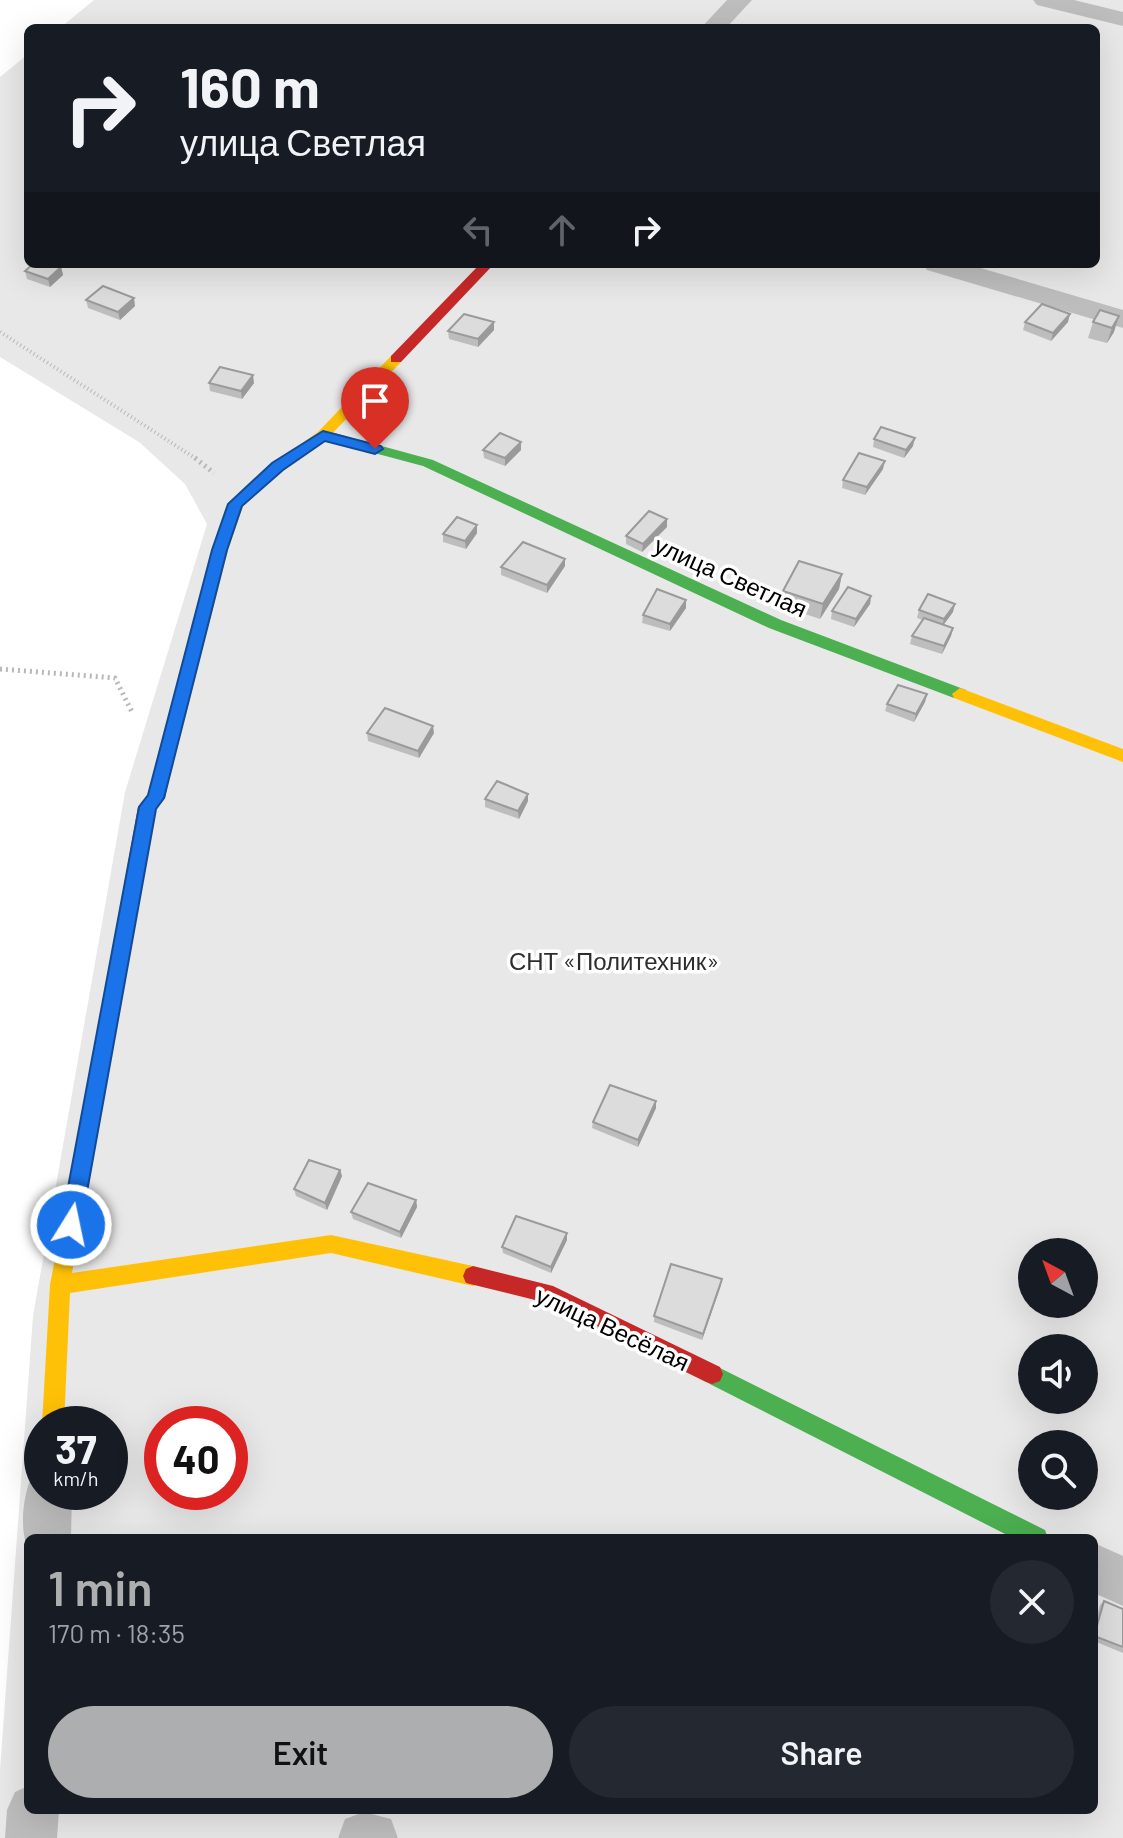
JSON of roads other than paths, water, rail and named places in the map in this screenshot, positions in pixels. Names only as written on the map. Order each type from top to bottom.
[{"type":"street","points":[[717,24],[740,0]]},
{"type":"street","points":[[1045,0],[1123,19]]},
{"type":"street","points":[[54,1406],[60,1285],[147,807],[156,798],[220,550],[236,504],[278,467],[323,435],[483,268]]},
{"type":"street","points":[[951,268],[1123,319]]},
{"type":"street","name":"улица Светлая","points":[[323,435],[428,463],[775,624],[1123,756]]},
{"type":"street","name":"улица Весёлая","points":[[60,1285],[331,1244],[546,1293],[789,1411],[1029,1534]]},
{"type":"street","points":[[47,1534],[48,1510]]},
{"type":"street","points":[[1098,1569],[1123,1582]]},
{"type":"street","points":[[31,1838],[33,1814]]},
{"type":"street","points":[[364,1838],[372,1838]]},
{"type":"park label","name":"СНТ «Политехник»","points":[[614,960]]}]
